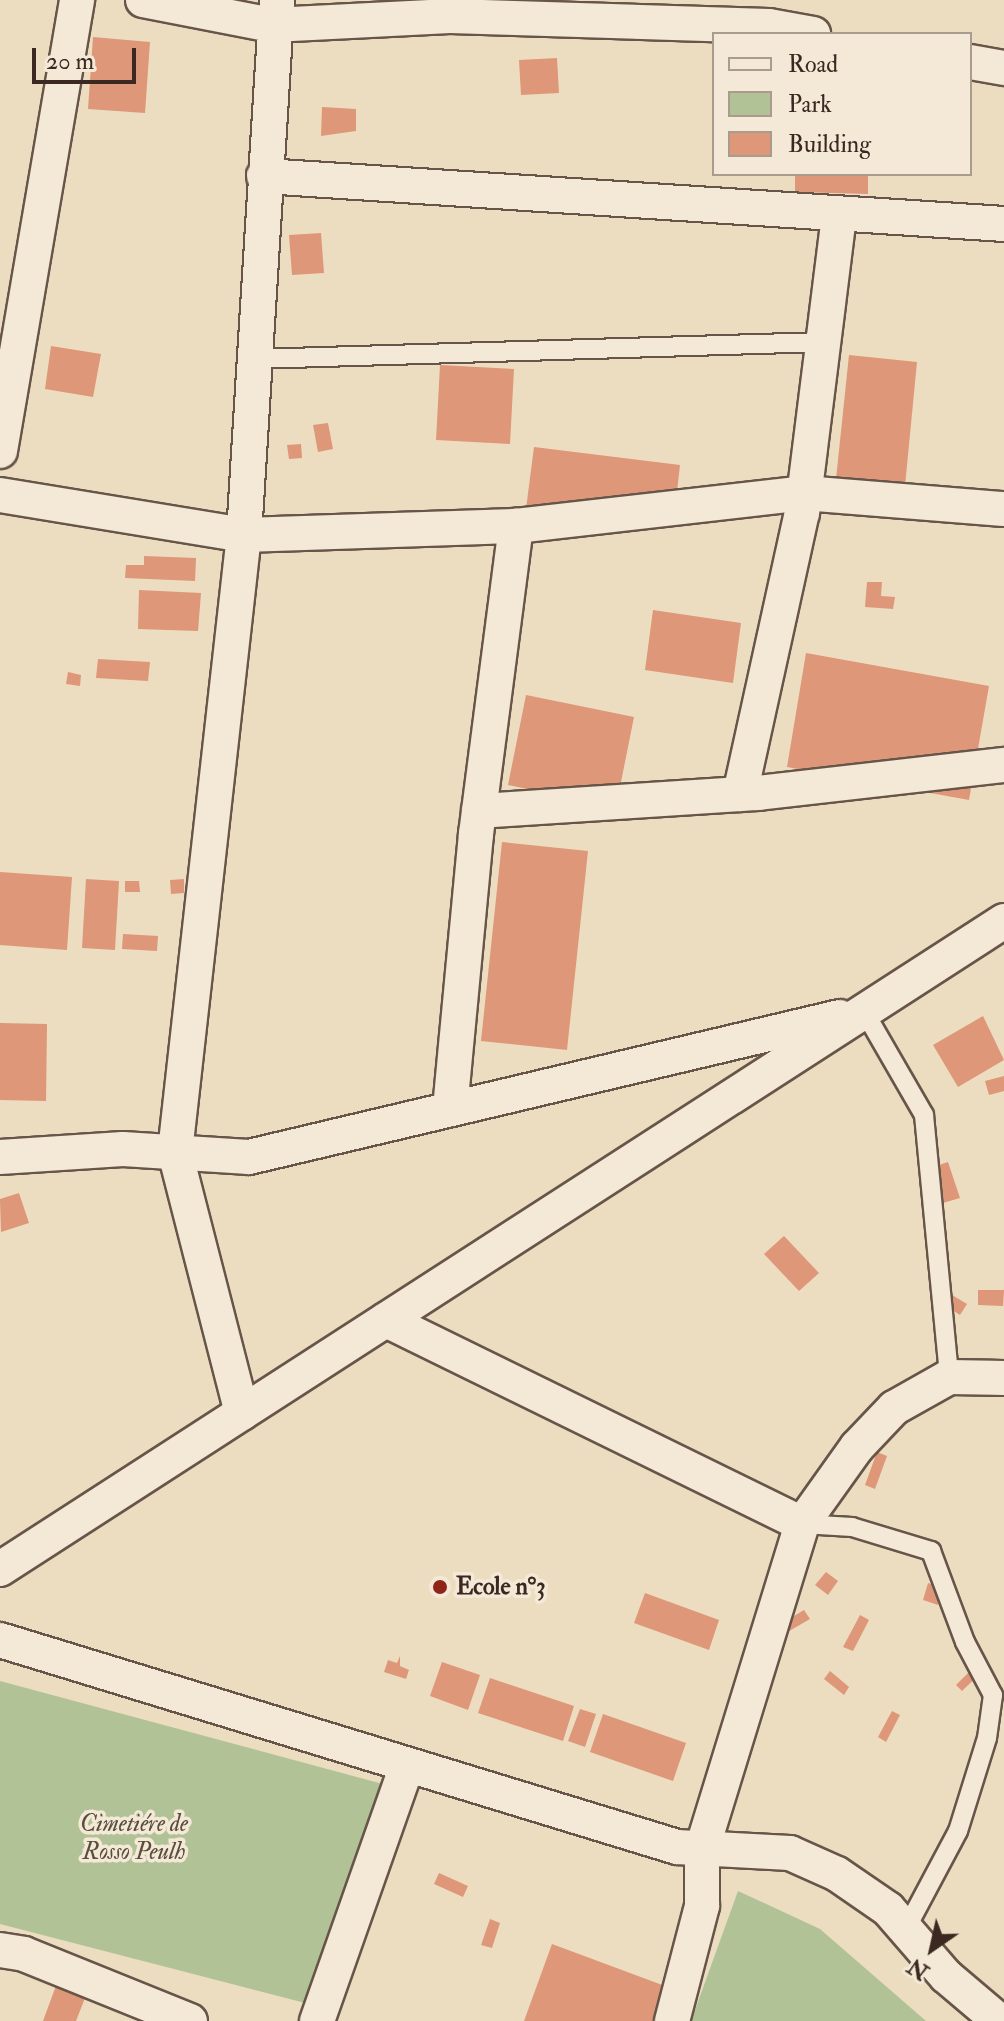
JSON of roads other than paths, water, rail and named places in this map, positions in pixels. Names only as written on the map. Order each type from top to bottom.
[{"type":"street","points":[[0,451],[77,0]]},
{"type":"street","points":[[143,0],[274,12],[769,26],[802,32]]},
{"type":"street","points":[[242,1413],[175,1152],[244,535],[274,12]]},
{"type":"street","points":[[972,62],[1004,68]]},
{"type":"street","points":[[264,176],[839,217],[1004,224]]},
{"type":"street","points":[[740,794],[804,493],[839,217]]},
{"type":"street","points":[[0,495],[244,535],[516,526],[804,493],[1004,509]]},
{"type":"street","points":[[450,1109],[479,811],[516,526]]},
{"type":"street","points":[[479,811],[740,794],[1004,765]]},
{"type":"street","points":[[0,1569],[1004,921]]},
{"type":"street","points":[[0,1157],[175,1152],[249,1157],[864,1011]]},
{"type":"street","points":[[386,1320],[802,1524]]},
{"type":"street","points":[[672,2021],[702,1906],[702,1849],[802,1524],[857,1447],[894,1408],[949,1377],[1004,1378]]},
{"type":"street","points":[[0,1640],[677,1847],[790,1853],[837,1874],[888,1909],[946,1976],[999,2021]]},
{"type":"street","points":[[317,2021],[407,1766]]},
{"type":"street","points":[[0,1950],[24,1954],[190,2021]]},
{"type":"lane","points":[[255,359],[824,342]]},
{"type":"lane","points":[[864,1011],[924,1115],[949,1377]]},
{"type":"lane","points":[[802,1524],[852,1527],[931,1551],[965,1642],[993,1695],[987,1738],[958,1831],[906,1929]]},
{"type":"place","name":"Ecole n°3","points":[[440,1587]]},
{"type":"park label","name":"Cimetiére de Rosso Peulh","points":[[134,1838]]}]
